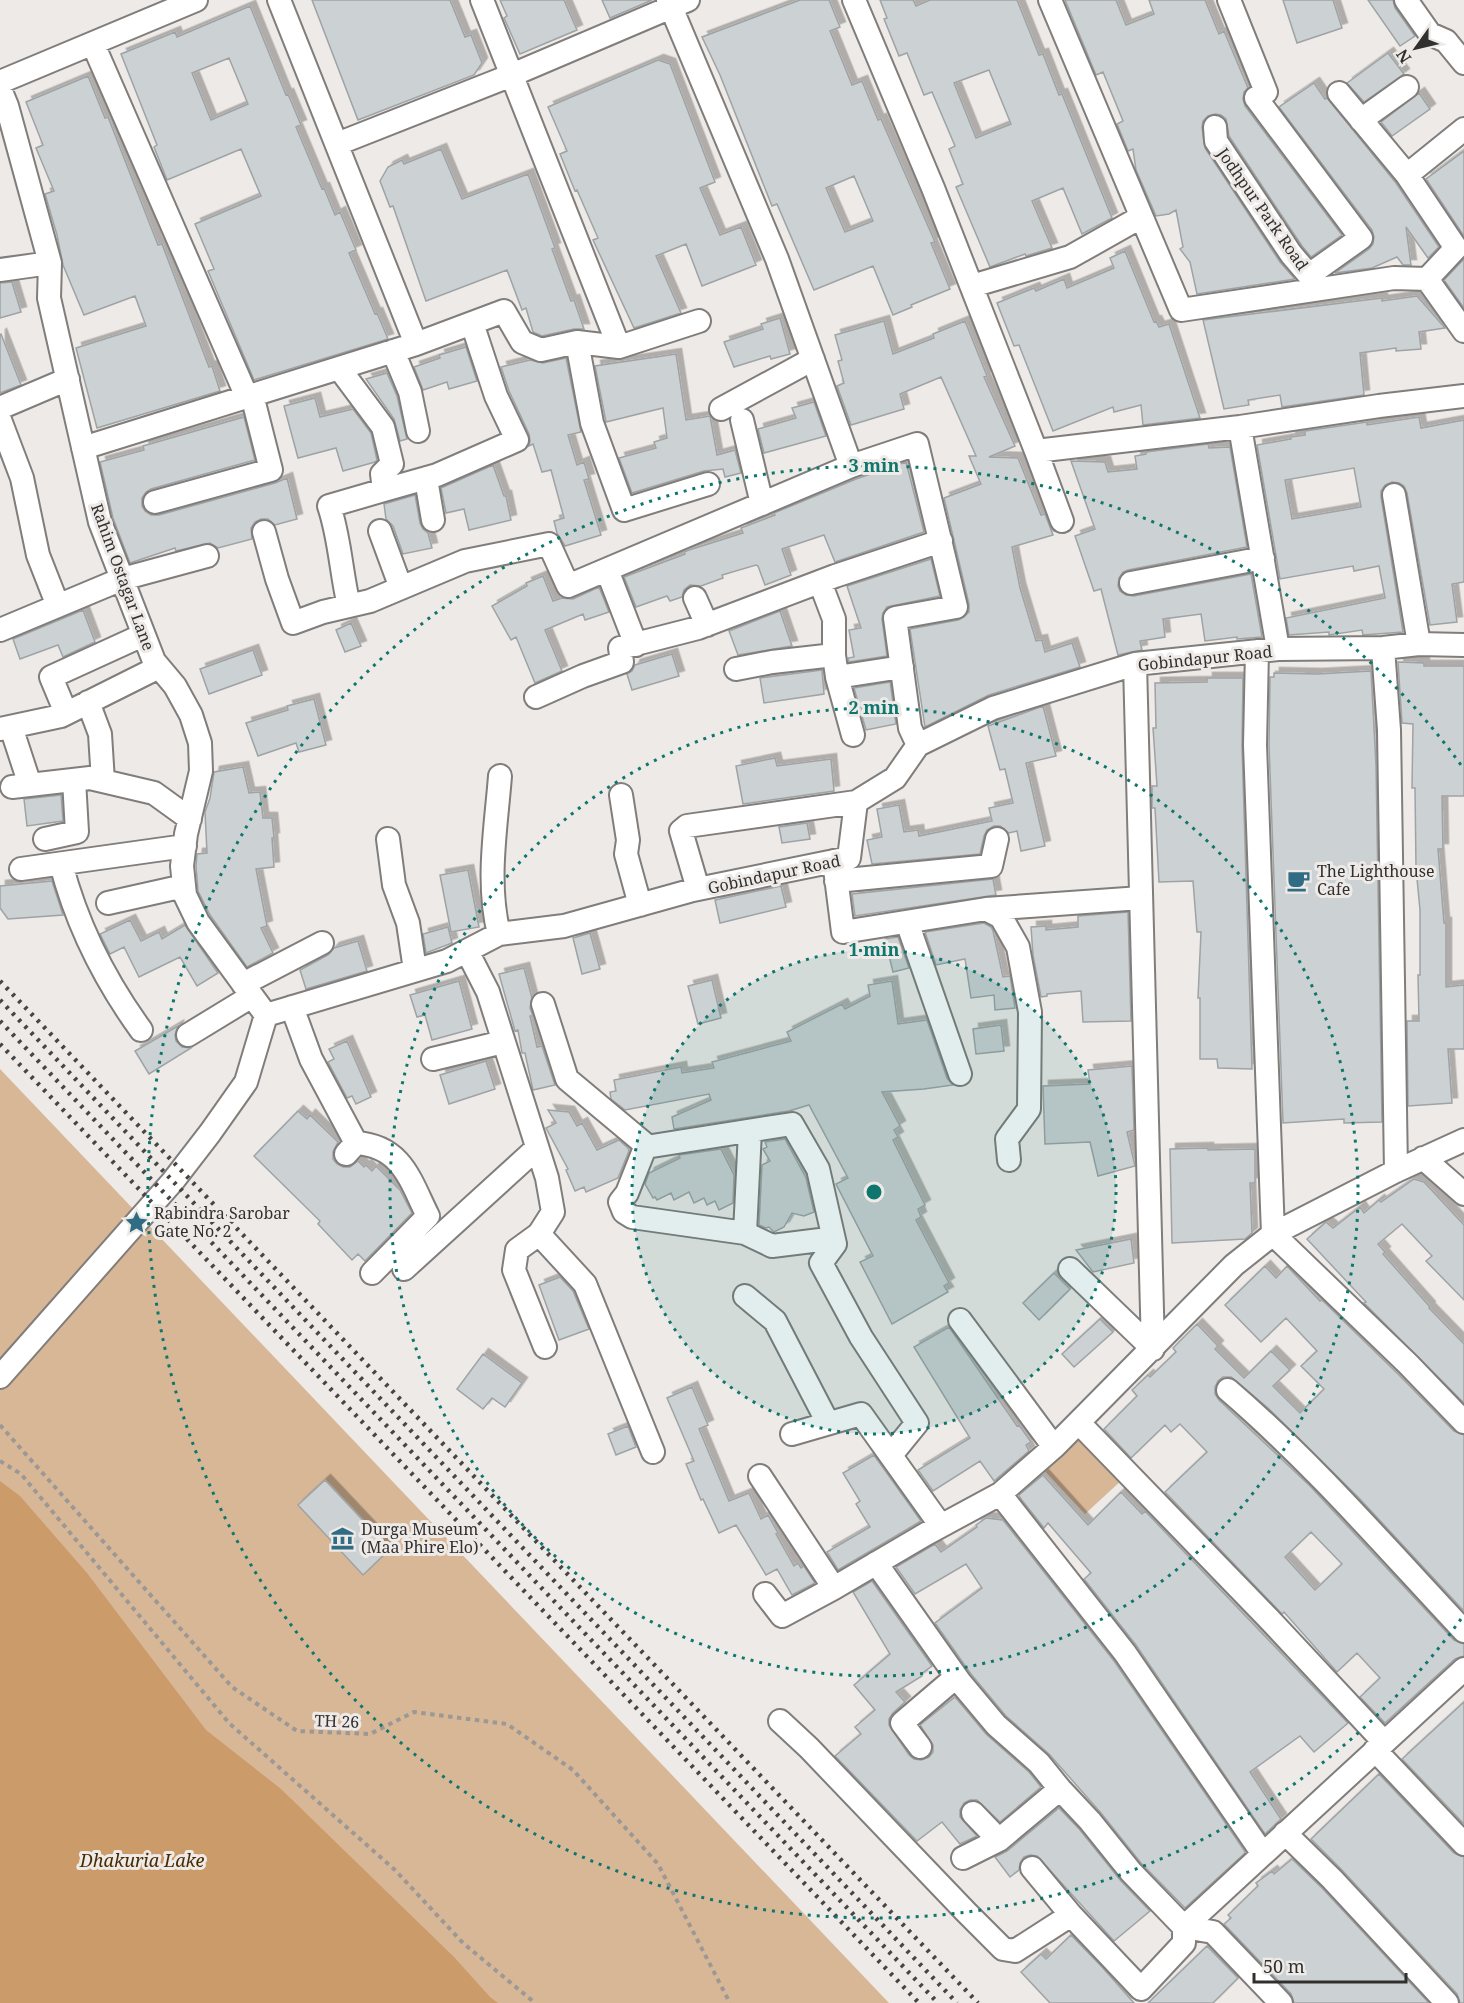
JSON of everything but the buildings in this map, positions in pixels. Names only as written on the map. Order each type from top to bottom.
[{"type":"street","points":[[0,82],[196,0]]},
{"type":"street","points":[[279,0],[416,344]]},
{"type":"street","points":[[482,0],[619,347]]},
{"type":"street","points":[[854,0],[933,188],[1062,522]]},
{"type":"street","points":[[1050,0],[1181,310],[1313,282],[1394,278],[1427,279],[1456,248],[1407,175],[1339,93]]},
{"type":"street","points":[[1229,0],[1266,92],[1256,98],[1360,238],[1313,282]]},
{"type":"street","points":[[1406,0],[1430,34],[1446,41],[1464,63]]},
{"type":"street","points":[[337,144],[512,75],[676,2],[777,259],[851,466]]},
{"type":"street","points":[[93,44],[249,396],[271,470],[155,501]]},
{"type":"street","points":[[1362,120],[1407,87]]},
{"type":"street","name":"Rahim Ostagar Lane","points":[[0,89],[7,106],[50,263],[49,298],[100,522],[154,661],[175,686],[192,715],[200,743],[201,771],[182,866],[185,895],[198,922],[266,1015]]},
{"type":"street","name":"Jodhpur Park Road","points":[[1215,127],[1216,141],[1291,254],[1313,282]]},
{"type":"street","points":[[1407,175],[1462,134]]},
{"type":"street","points":[[972,286],[1070,257],[1141,217]]},
{"type":"street","points":[[0,270],[50,263]]},
{"type":"street","points":[[1427,279],[1464,331]]},
{"type":"street","points":[[83,448],[416,344],[504,310],[522,342],[541,350],[577,342],[619,347],[699,321]]},
{"type":"street","points":[[349,606],[342,579],[334,520],[329,506],[426,479],[486,456],[517,440],[496,396],[472,322]]},
{"type":"street","points":[[577,342],[592,423],[624,510],[708,484]]},
{"type":"street","points":[[393,351],[410,392],[418,431]]},
{"type":"street","points":[[721,409],[813,359]]},
{"type":"street","points":[[339,368],[383,427],[392,464],[382,474],[384,490]]},
{"type":"street","points":[[0,408],[68,379]]},
{"type":"street","points":[[1036,450],[1240,427],[1464,396]]},
{"type":"street","points":[[0,420],[22,478],[38,555],[58,606]]},
{"type":"street","points":[[742,420],[762,504]]},
{"type":"street","points":[[1240,427],[1263,558],[1267,650],[1255,746],[1273,1234],[1408,1364],[1464,1422]]},
{"type":"street","points":[[264,532],[277,579],[293,622],[370,601],[465,561],[549,544],[568,586],[851,466],[916,444],[956,606],[895,618],[910,728],[918,746]]},
{"type":"street","points":[[426,479],[433,520]]},
{"type":"street","points":[[1394,495],[1419,644]]},
{"type":"street","points":[[381,531],[401,588]]},
{"type":"street","points":[[536,697],[622,662],[620,648],[707,625],[820,582],[941,541]]},
{"type":"street","points":[[0,630],[122,579],[207,556]]},
{"type":"street","points":[[1131,583],[1263,558]]},
{"type":"street","points":[[607,570],[636,645]]},
{"type":"street","points":[[820,582],[834,619],[835,666],[853,735]]},
{"type":"street","points":[[695,598],[707,625]]},
{"type":"street","points":[[66,713],[51,677],[143,634]]},
{"type":"street","name":"Gobindapur Road","points":[[266,1015],[447,961],[499,934],[564,926],[698,889],[835,871],[849,858],[856,802],[895,778],[918,746],[993,708],[1136,664],[1267,650],[1383,648],[1419,644],[1464,645]]},
{"type":"street","points":[[1383,648],[1389,730],[1396,1171]]},
{"type":"street","points":[[736,669],[772,662],[902,667]]},
{"type":"street","points":[[1136,664],[1153,1349]]},
{"type":"street","points":[[159,667],[61,716],[5,728],[21,786],[90,778],[154,793],[190,819]]},
{"type":"street","points":[[88,702],[100,734],[103,781]]},
{"type":"street","points":[[499,934],[494,915],[492,870],[500,776]]},
{"type":"street","points":[[45,839],[77,832],[74,780]]},
{"type":"street","points":[[621,795],[628,840],[626,854],[640,905]]},
{"type":"street","points":[[698,889],[681,831],[687,826],[856,802]]},
{"type":"street","points":[[388,839],[394,885],[408,923],[416,970]]},
{"type":"street","points":[[998,839],[991,867],[835,871],[843,932],[986,909],[1141,898]]},
{"type":"street","points":[[21,869],[185,846]]},
{"type":"street","points":[[61,864],[71,900],[89,943],[118,998],[141,1030]]},
{"type":"street","points":[[108,903],[184,886]]},
{"type":"street","points":[[986,909],[1001,917],[1018,947],[1030,1012],[1029,1109],[1006,1139],[1009,1160]]},
{"type":"street","points":[[907,922],[960,1074]]},
{"type":"street","points":[[188,1035],[247,990],[322,942]]},
{"type":"street","points":[[467,951],[488,992],[546,1178],[553,1212],[539,1234],[517,1250],[514,1270],[545,1347]]},
{"type":"street","points":[[543,1004],[567,1079],[646,1145],[652,1146],[792,1124],[818,1169],[835,1244],[821,1263],[861,1337],[917,1423],[891,1455]]},
{"type":"street","points":[[292,1007],[311,1059],[351,1148],[372,1144],[401,1162],[428,1216],[372,1273]]},
{"type":"street","points":[[0,1377],[173,1180],[210,1133],[246,1082],[266,1015]]},
{"type":"street","points":[[433,1059],[503,1042]]},
{"type":"street","points":[[745,1233],[750,1131]]},
{"type":"street","points":[[765,1594],[782,1616],[1000,1494],[1054,1448],[1234,1265],[1273,1234],[1396,1171],[1464,1140]]},
{"type":"street","points":[[646,1145],[627,1193],[620,1202],[624,1212],[632,1217],[745,1233],[772,1246],[820,1240],[835,1244]]},
{"type":"street","points":[[404,1269],[537,1148]]},
{"type":"street","points":[[1423,1158],[1464,1194]]},
{"type":"street","points":[[539,1234],[585,1284],[653,1452]]},
{"type":"street","points":[[1070,1269],[1153,1349]]},
{"type":"street","points":[[745,1296],[775,1321],[828,1423]]},
{"type":"street","points":[[960,1320],[1054,1448]]},
{"type":"street","points":[[1228,1390],[1257,1415],[1357,1517],[1464,1631]]},
{"type":"street","points":[[792,1434],[861,1414],[941,1526]]},
{"type":"street","points":[[1079,1423],[1269,1619],[1464,1844]]},
{"type":"street","points":[[760,1476],[834,1588]]},
{"type":"street","points":[[1000,1494],[1125,1653],[1263,1854]]},
{"type":"street","points":[[876,1563],[956,1677],[996,1725],[1039,1763],[1131,1872],[1184,1927],[1214,1932],[1281,2003]]},
{"type":"street","points":[[1032,1868],[1071,1915],[1147,1996],[1184,1943],[1184,1927],[1464,1669]]},
{"type":"street","points":[[920,1747],[902,1723],[956,1677]]},
{"type":"street","points":[[780,1721],[1004,1949],[1015,1951],[1071,1915]]},
{"type":"street","points":[[963,1858],[999,1840],[1060,1789]]},
{"type":"street","points":[[973,1813],[999,1840]]},
{"type":"street","points":[[1286,1833],[1447,2003]]},
{"type":"path","name":"TH 26","points":[[0,1425],[232,1687],[297,1731],[370,1734],[414,1712],[507,1724],[573,1770],[658,1864],[730,2003]]},
{"type":"path","points":[[0,1461],[21,1474],[229,1723],[395,1870],[463,1943],[535,2003]]},
{"type":"shaded area","points":[[0,1069],[889,2003],[0,2003]]},
{"type":"shaded area","points":[[1080,1431],[1123,1479],[1085,1514],[1041,1467]]},
{"type":"water","name":"Dhakuria Lake","points":[[0,1481],[20,1496],[87,1573],[206,1730],[281,1789],[455,1958],[498,2003],[0,2003]]},
{"type":"railway","points":[[0,981],[978,2003]]},
{"type":"railway","points":[[0,1000],[957,2003]]},
{"type":"railway","points":[[0,1021],[938,2003]]},
{"type":"railway","points":[[0,1044],[919,2003]]},
{"type":"place","name":"The Lighthouse Cafe","points":[[1299,880]]},
{"type":"place","name":"Rabindra Sarobar Gate No. 2","points":[[136,1222]]},
{"type":"place","name":"Durga Museum (Maa Phire Elo)","points":[[343,1538]]}]
